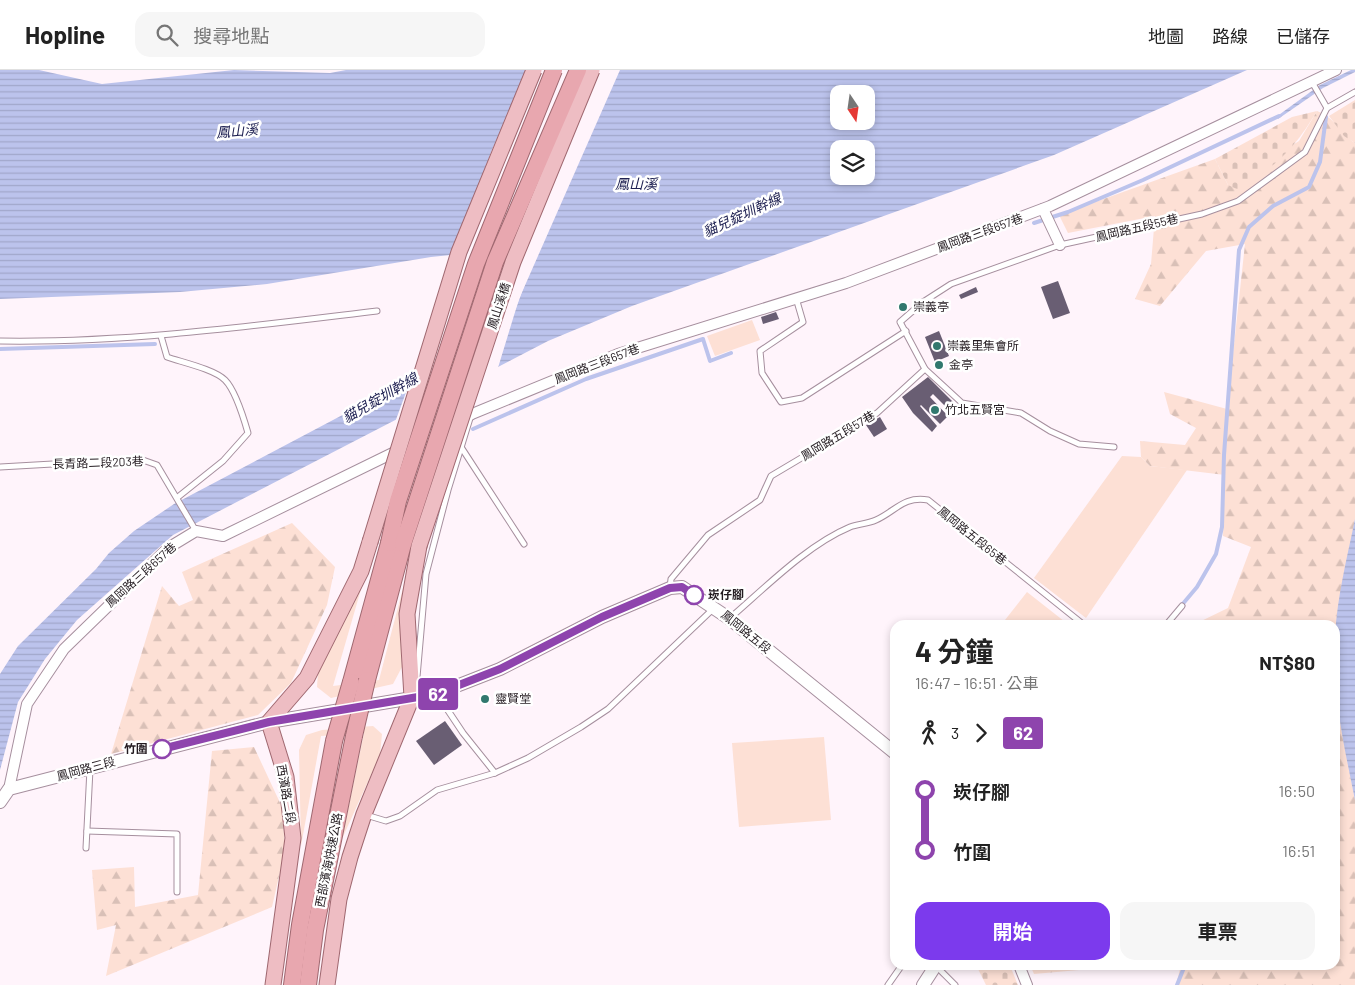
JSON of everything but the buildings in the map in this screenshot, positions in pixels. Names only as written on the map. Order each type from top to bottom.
[{"type":"highway","points":[[403,544],[398,501],[476,264],[554,70]]},
{"type":"highway","name":"鳳山溪橋","points":[[403,544],[495,262],[578,70]]},
{"type":"highway","name":"西部濱海快速公路","points":[[308,985],[315,930],[354,736],[403,544]]},
{"type":"highway","name":"西部濱海快速公路","points":[[292,985],[300,924],[334,741],[351,682],[403,544]]},
{"type":"main road","points":[[269,722],[307,678],[361,571],[459,252],[534,70]]},
{"type":"main road","name":"鳳山溪橋","points":[[403,544],[513,262],[592,70]]},
{"type":"main road","points":[[327,985],[339,899],[364,814],[412,697],[403,544]]},
{"type":"main road","name":"西濱路二段","points":[[269,722],[286,777],[293,838],[273,985]]},
{"type":"street","name":"鳳岡路三段657巷","points":[[9,789],[27,704],[64,649],[168,548],[196,531],[223,536],[472,414],[618,354],[846,282],[1043,209],[1336,70]]},
{"type":"street","points":[[1043,209],[1060,245]]},
{"type":"street","name":"鳳岡路五段","points":[[670,588],[682,587],[730,619],[890,749]]},
{"type":"street","points":[[412,697],[436,694],[500,669],[602,617],[670,588]]},
{"type":"street","name":"鳳岡路三段","points":[[9,789],[269,722],[412,697]]},
{"type":"street","points":[[0,802],[9,789]]},
{"type":"street","points":[[923,985],[933,970]]},
{"type":"street","points":[[1021,970],[1027,985]]},
{"type":"lane","points":[[1312,82],[1327,108],[1355,92]]},
{"type":"lane","name":"鳳岡路五段55巷","points":[[906,331],[900,322],[923,302],[951,284],[1060,245],[1202,214],[1238,201],[1305,152],[1327,108]]},
{"type":"lane","points":[[796,298],[803,322],[760,351],[762,373],[781,402],[802,398],[906,331],[925,369],[962,403],[1021,413],[1050,431],[1079,444],[1114,446]]},
{"type":"lane","points":[[0,342],[161,336],[377,311]]},
{"type":"lane","points":[[161,336],[167,357],[211,372],[225,380],[235,398],[248,433],[223,461],[178,497]]},
{"type":"lane","name":"鳳岡路五段57巷","points":[[670,588],[671,579],[708,534],[760,500],[771,476],[877,413],[925,369]]},
{"type":"lane","points":[[412,697],[419,667],[421,612],[426,574],[472,414]]},
{"type":"lane","points":[[461,447],[524,544]]},
{"type":"lane","name":"長青路二段203巷","points":[[0,467],[140,459],[156,465],[178,497],[196,531]]},
{"type":"lane","name":"鳳岡路五段65巷","points":[[730,619],[821,544],[850,527],[876,520],[899,505],[918,498],[928,500],[1078,620]]},
{"type":"lane","points":[[1170,620],[1182,606]]},
{"type":"lane","points":[[364,814],[386,821],[400,816],[437,790],[495,772],[528,758],[608,710],[714,608]]},
{"type":"lane","points":[[436,694],[495,772]]},
{"type":"lane","points":[[86,848],[90,768]]},
{"type":"lane","points":[[87,831],[177,834],[178,892]]},
{"type":"lane","points":[[888,985],[898,970]]},
{"type":"lane","points":[[941,970],[955,985]]},
{"type":"green space","points":[[1355,100],[1355,143],[1344,136],[1329,116]]},
{"type":"green space","points":[[1317,111],[1329,117],[1355,143],[1355,519],[1338,620],[1203,620],[1228,608],[1251,547],[1223,536],[1225,475],[1150,466],[1141,457],[1140,441],[1185,445],[1196,428],[1170,414],[1164,392],[1227,409],[1245,244],[1206,251],[1160,306],[1135,299],[1151,264],[1155,216],[1068,233],[1059,215],[1215,159],[1228,185],[1299,141]]},
{"type":"green space","points":[[1317,111],[1292,147],[1274,164],[1239,190],[1228,185],[1215,159],[1292,117]]},
{"type":"green space","points":[[752,320],[760,340],[715,356],[707,336]]},
{"type":"green space","points":[[1122,456],[1141,457],[1150,466],[1187,470],[1086,618],[1034,578]]},
{"type":"green space","points":[[292,523],[335,567],[327,605],[291,683],[258,715],[111,754],[162,586],[179,606],[193,600],[182,572]]},
{"type":"green space","points":[[409,565],[400,625],[402,667],[393,684],[331,698],[317,687],[318,672],[364,579],[333,686],[379,680]]},
{"type":"green space","points":[[1027,592],[1063,620],[1005,620]]},
{"type":"green space","points":[[1340,722],[1355,800],[1355,985],[1176,985],[1180,970],[1340,970]]},
{"type":"green space","points":[[373,726],[382,734],[380,755],[342,839],[364,733],[321,736],[301,846],[299,750],[306,735],[322,730]]},
{"type":"green space","points":[[824,737],[831,820],[739,827],[732,743]]},
{"type":"green space","points":[[254,747],[282,807],[285,850],[272,907],[106,976],[116,925],[97,930],[92,870],[134,867],[135,907],[198,895],[212,751]]},
{"type":"green space","points":[[978,970],[1012,970],[1018,985],[986,985]]},
{"type":"green space","points":[[1032,970],[1079,970],[1034,974]]},
{"type":"water","name":"鳳山溪","points":[[0,70],[39,70],[102,84],[234,70],[330,73],[346,70],[1247,70],[1054,155],[632,306],[548,341],[173,535],[77,620],[45,659],[18,702],[0,770],[0,674],[18,646],[96,569],[109,553],[134,531],[174,504],[509,327],[539,246],[431,257],[267,284],[180,292],[0,299]]},
{"type":"water","points":[[1351,70],[1355,70],[1355,72],[1323,88],[1278,119],[1276,117],[1320,85]]},
{"type":"water","points":[[1355,519],[1355,800],[1340,719],[1340,620],[1337,620]]},
{"type":"pier","points":[[528,70],[620,70],[519,299],[497,371],[394,425],[412,376],[507,326],[520,294],[535,249],[453,258],[491,152]]},
{"type":"waterway","points":[[1034,223],[1068,212],[1143,180],[1279,116]]},
{"type":"waterway","points":[[1181,606],[1197,587],[1216,554],[1222,527],[1224,455],[1239,250],[1249,227],[1273,206],[1309,187],[1320,162],[1326,117]]},
{"type":"waterway","points":[[473,429],[586,379],[703,339],[710,361],[731,353]]},
{"type":"waterway","points":[[0,349],[155,344]]},
{"type":"waterway","points":[[1177,985],[1183,970]]},
{"type":"bus line","name":"62","points":[[162,749],[269,722],[436,694],[500,669],[602,617],[670,588],[682,587],[694,595]]},
{"type":"place","name":"崇義亭","points":[[903,307]]},
{"type":"place","name":"崇義里集會所","points":[[937,346]]},
{"type":"place","name":"金亭","points":[[939,365]]},
{"type":"place","name":"竹北五賢宮","points":[[935,410]]},
{"type":"place","name":"崁仔腳","points":[[694,595]]},
{"type":"place","name":"靈賢堂","points":[[485,699]]},
{"type":"place","name":"竹圍","points":[[162,749]]},
{"type":"water label","name":"貓兒錠圳幹線","points":[[742,215]]},
{"type":"water label","name":"貓兒錠圳幹線","points":[[380,398]]}]
